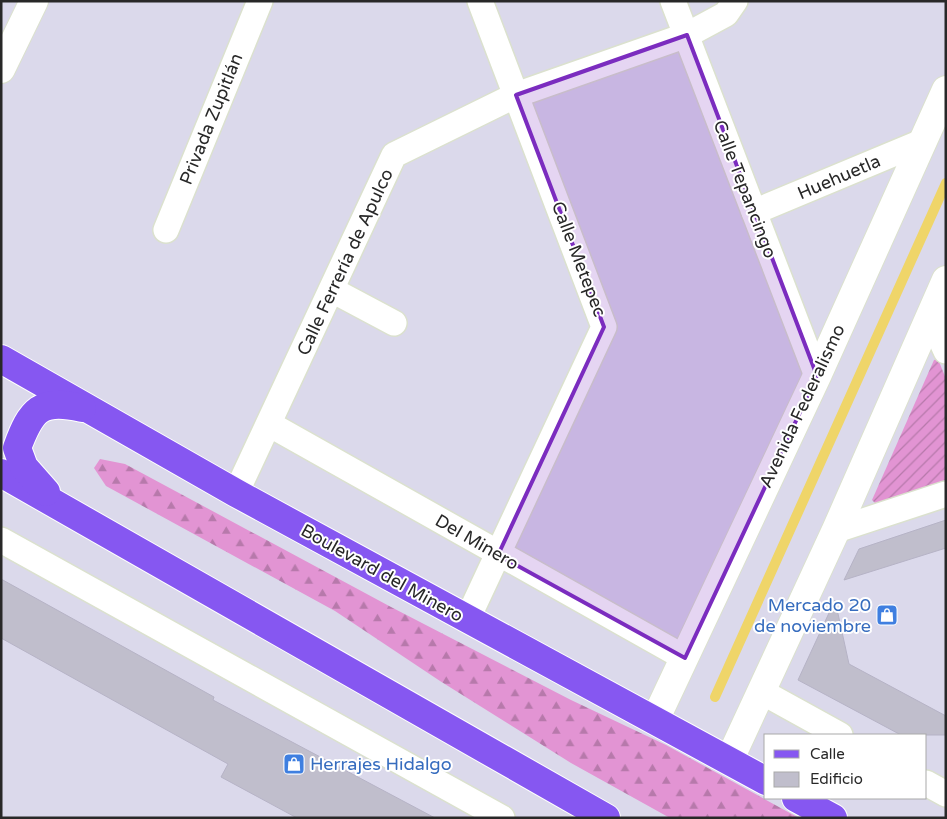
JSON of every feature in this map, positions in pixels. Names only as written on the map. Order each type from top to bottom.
[{"type":"main road","points":[[1,69],[34,1]]},
{"type":"main road","name":"Avenida Federalismo","points":[[655,720],[817,376],[857,283],[946,90]]},
{"type":"main road","points":[[729,761],[836,530],[946,280]]},
{"type":"main road","name":"Boulevard del Minero","points":[[1,359],[236,493],[764,780]]},
{"type":"main road","points":[[69,512],[42,488],[24,467],[17,448],[26,422],[42,407],[62,403],[91,410]]},
{"type":"main road","points":[[1,473],[606,818]]},
{"type":"main road","points":[[798,799],[833,818]]},
{"type":"street","name":"Calle Metepec","points":[[467,620],[604,327],[480,1]]},
{"type":"street","name":"Calle Tepancingo","points":[[674,1],[817,376]]},
{"type":"street","name":"Calle Ferrería de Apulco","points":[[236,493],[270,424],[394,155],[516,96],[686,35],[726,14],[735,1]]},
{"type":"street","name":"Privada Zupitlán","points":[[166,230],[265,4]]},
{"type":"street","name":"Huehuetla","points":[[754,212],[924,141]]},
{"type":"street","points":[[332,290],[394,323]]},
{"type":"street","points":[[930,316],[946,351]]},
{"type":"street","name":"Del Minero","points":[[270,424],[498,555],[685,658]]},
{"type":"street","points":[[836,530],[946,494]]},
{"type":"street","points":[[1,540],[502,818]]},
{"type":"street","points":[[762,692],[838,734]]},
{"type":"street","points":[[927,784],[946,794]]},
{"type":"highlighted area","points":[[687,35],[817,376],[685,658],[498,555],[604,327],[516,95]]},
{"type":"green space","points":[[938,359],[946,379],[946,480],[876,504],[872,500],[934,360]]},
{"type":"green space","points":[[100,459],[125,464],[391,607],[571,700],[666,745],[799,818],[670,818],[571,763],[440,681],[335,611],[106,486],[94,468]]},
{"type":"building","points":[[946,520],[946,548],[844,580],[859,549]]},
{"type":"building","points":[[1,579],[214,697],[213,700],[435,818],[297,818],[221,777],[228,764],[1,638]]},
{"type":"building","points":[[835,600],[849,664],[946,716],[946,735],[899,734],[798,680]]},
{"type":"waterway","points":[[715,697],[946,183]]},
{"type":"place","name":"Mercado 20 de noviembre","points":[[887,615]]},
{"type":"place","name":"Herrajes Hidalgo","points":[[294,764]]}]
